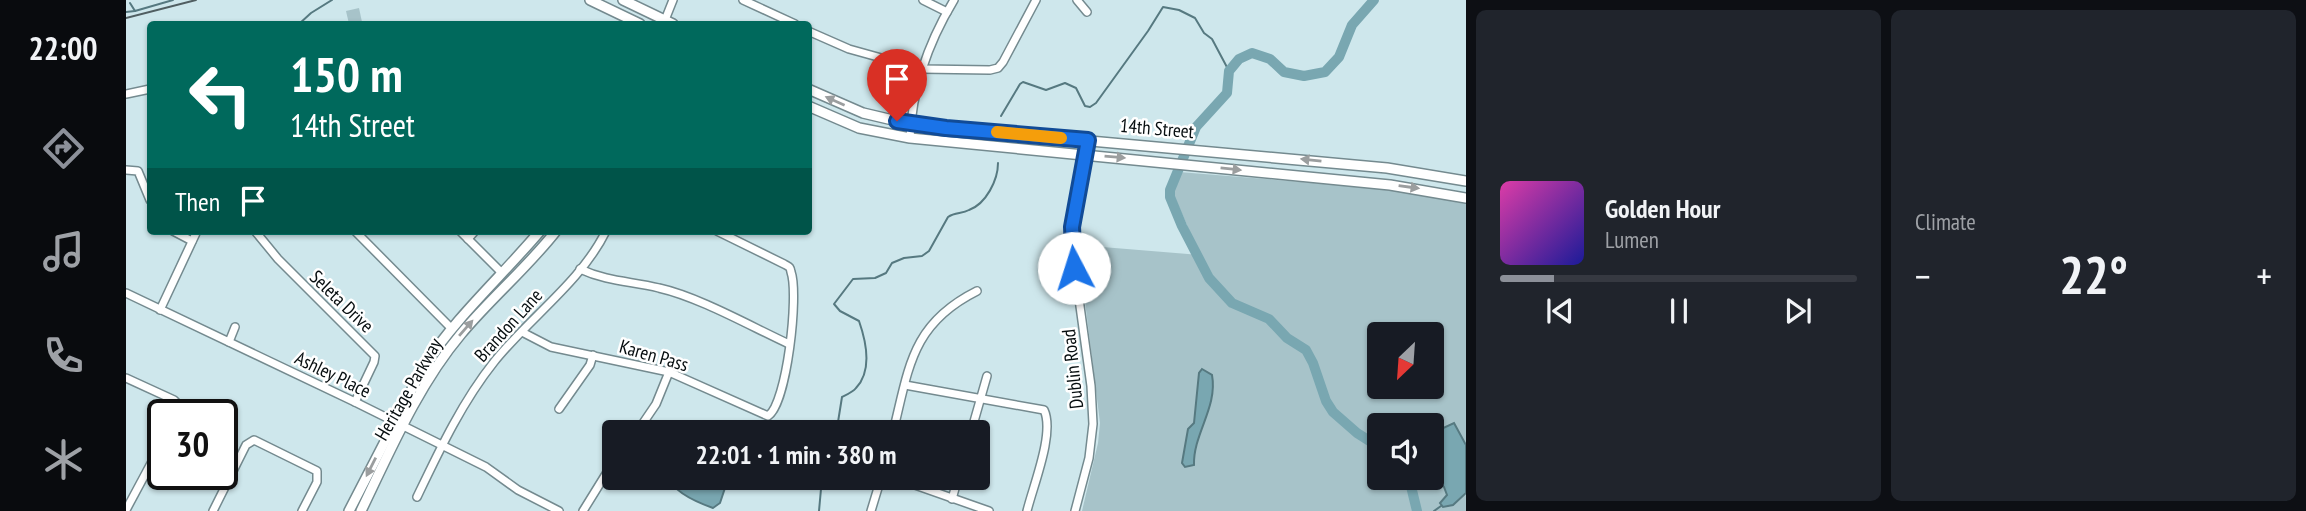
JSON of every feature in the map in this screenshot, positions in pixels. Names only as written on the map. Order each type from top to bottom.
[{"type":"main road","points":[[590,0],[634,21]]},
{"type":"main road","points":[[623,0],[662,21]]},
{"type":"main road","name":"14th Street","points":[[812,91],[863,113],[911,122],[1354,165],[1427,173],[1466,181]]},
{"type":"main road","name":"14th Street","points":[[812,108],[859,128],[910,138],[1418,188],[1466,198]]},
{"type":"main road","name":"Heritage Parkway","points":[[361,511],[424,366],[451,328],[536,235]]},
{"type":"main road","name":"Heritage Parkway","points":[[349,511],[435,369],[460,336],[553,235]]},
{"type":"street","points":[[667,21],[673,0]]},
{"type":"street","points":[[743,0],[789,21]]},
{"type":"street","points":[[923,0],[947,12]]},
{"type":"street","points":[[910,138],[915,90],[921,69],[954,0]]},
{"type":"street","points":[[812,33],[849,49],[921,69],[990,70],[998,68],[1036,0]]},
{"type":"street","points":[[1077,0],[1087,12]]},
{"type":"street","points":[[126,94],[147,90]]},
{"type":"street","name":"Dublin Road","points":[[1075,511],[1089,458],[1093,424],[1090,377],[1071,241],[1088,140]]},
{"type":"street","points":[[126,170],[138,170],[147,192]]},
{"type":"street","points":[[181,235],[192,241]]},
{"type":"street","points":[[160,310],[195,235]]},
{"type":"street","name":"Seleta Drive","points":[[258,235],[278,260],[375,356],[355,402]]},
{"type":"street","points":[[359,235],[451,328]]},
{"type":"street","points":[[464,235],[502,273]]},
{"type":"street","points":[[468,239],[472,235]]},
{"type":"street","name":"Brandon Lane","points":[[417,497],[442,446],[493,363],[580,268],[603,235]]},
{"type":"street","points":[[580,268],[621,283],[658,288],[683,296],[789,344],[793,302],[790,268],[725,235]]},
{"type":"street","points":[[896,420],[916,348],[925,331],[934,320],[976,291]]},
{"type":"street","name":"Ashley Place","points":[[126,293],[486,467],[518,490],[559,511]]},
{"type":"street","points":[[229,342],[235,327]]},
{"type":"street","name":"Karen Pass","points":[[522,332],[551,347],[669,372],[764,415],[773,412],[781,393],[789,344]]},
{"type":"street","points":[[559,409],[590,366],[593,355]]},
{"type":"street","points":[[645,420],[656,404],[669,372]]},
{"type":"street","points":[[974,420],[987,376]]},
{"type":"street","points":[[126,377],[172,399]]},
{"type":"street","points":[[905,385],[1044,410],[1046,438],[1027,511]]},
{"type":"street","points":[[213,511],[246,445],[254,440],[317,471],[317,482],[302,511]]},
{"type":"street","points":[[126,510],[147,471]]},
{"type":"street","points":[[583,511],[602,480]]},
{"type":"street","points":[[871,511],[877,490]]},
{"type":"street","points":[[928,490],[989,511]]},
{"type":"street","points":[[952,499],[955,490]]},
{"type":"shaded area","points":[[359,8],[362,21],[348,21],[346,11]]},
{"type":"shaded area","points":[[1179,172],[1388,189],[1466,204],[1466,511],[1082,511],[1100,423],[1078,245],[1200,255],[1173,193]]},
{"type":"shaded area","points":[[1202,369],[1212,375],[1212,398],[1197,442],[1194,465],[1185,467],[1182,463],[1188,429],[1194,423],[1199,373]]},
{"type":"shaded area","points":[[1454,423],[1466,445],[1466,493],[1453,505],[1443,507],[1440,503],[1447,495],[1444,487],[1444,428]]},
{"type":"shaded area","points":[[678,490],[724,490],[720,503],[713,508]]},
{"type":"waterway","points":[[130,3],[135,11],[173,0]]},
{"type":"waterway","points":[[302,21],[332,0]]},
{"type":"waterway","points":[[1367,439],[1333,412],[1306,350],[1287,338],[1269,319],[1232,303],[1209,278],[1182,226],[1170,197],[1170,190],[1196,127],[1227,93],[1229,71],[1239,59],[1252,53],[1270,59],[1284,72],[1304,76],[1325,72],[1339,57],[1352,25],[1374,0]]},
{"type":"waterway","points":[[1001,116],[1023,82],[1046,90],[1065,83],[1076,88],[1085,106],[1090,107],[1096,103],[1163,7],[1179,10],[1195,18],[1204,33],[1212,39],[1229,71]]},
{"type":"waterway","points":[[126,12],[135,11]]},
{"type":"waterway","points":[[838,420],[842,397],[853,391],[865,373],[866,355],[859,321],[840,311],[834,304],[853,279],[875,278],[886,273],[892,263],[904,258],[922,256],[929,251],[948,217],[975,207],[986,197],[993,184],[998,163]]},
{"type":"waterway","points":[[819,511],[821,490]]},
{"type":"waterway","points":[[1412,490],[1417,511]]},
{"type":"waterway","points":[[1434,511],[1441,506]]},
{"type":"railway","points":[[126,18],[196,0]]},
{"type":"slow traffic","points":[[997,132],[1061,138]]},
{"type":"route","points":[[897,121],[946,128],[1088,140],[1072,227],[1074,268]]}]
